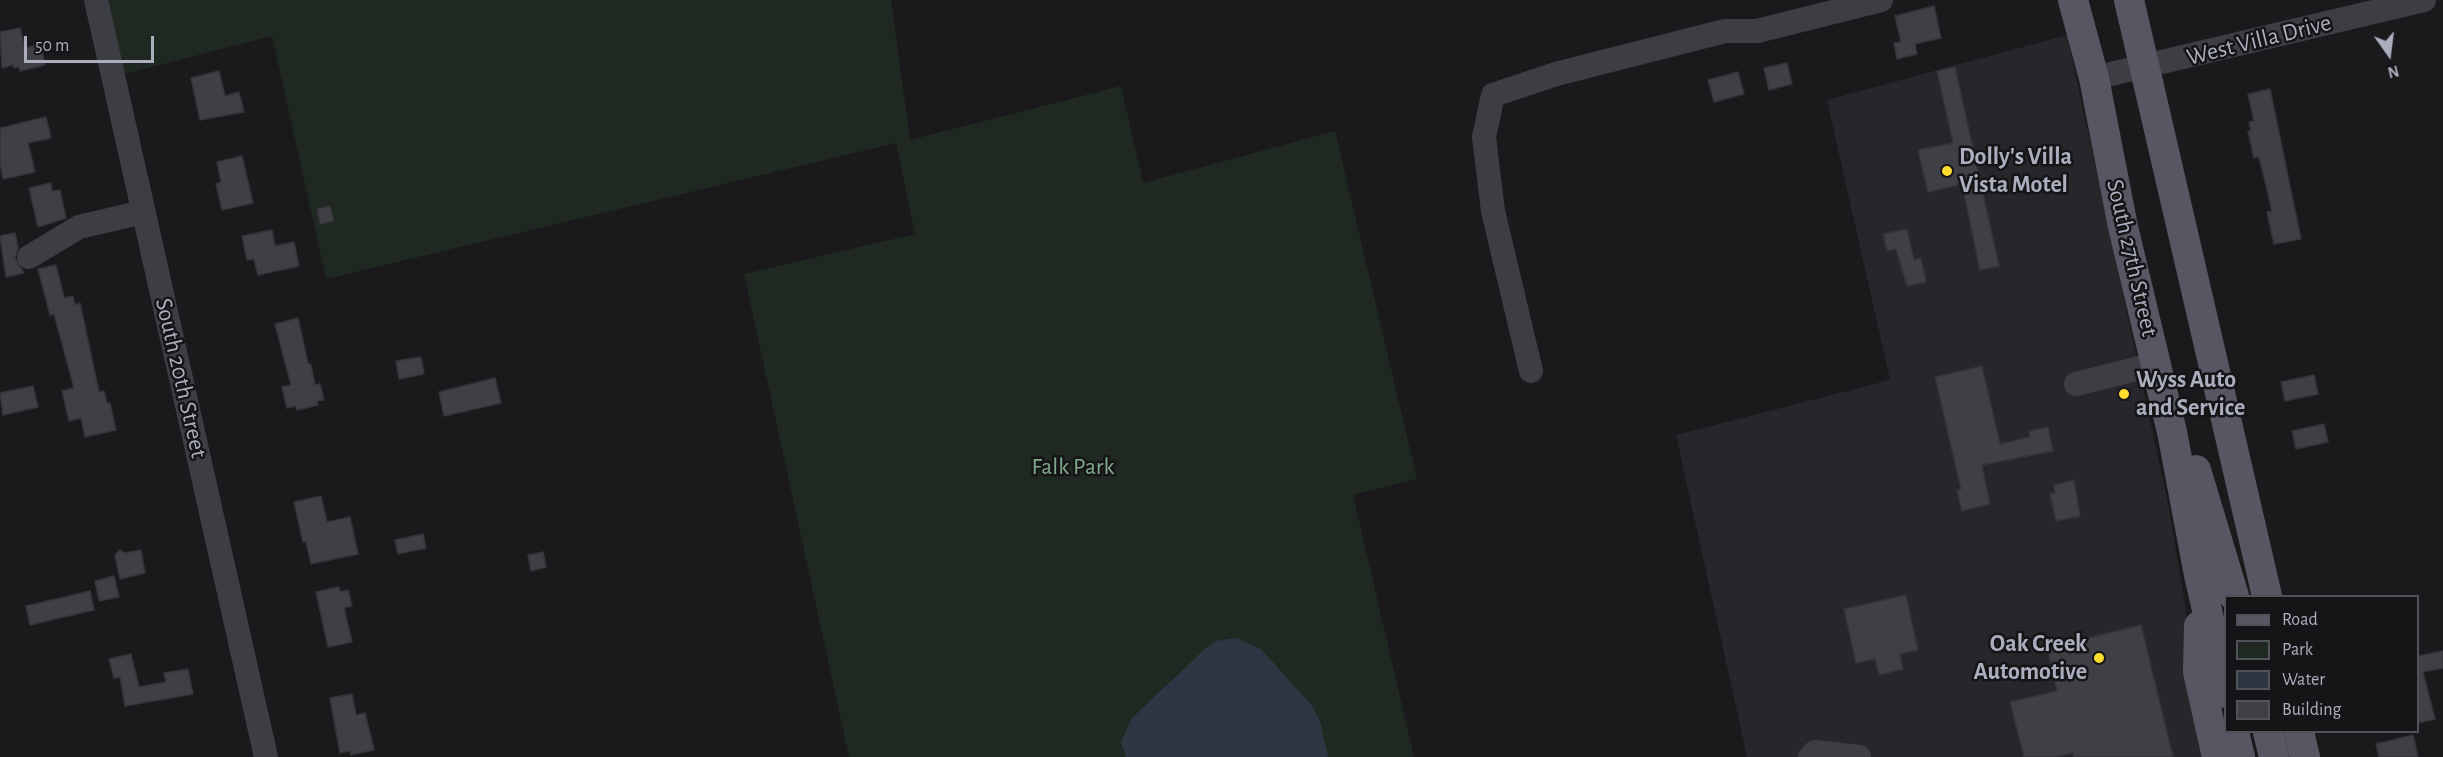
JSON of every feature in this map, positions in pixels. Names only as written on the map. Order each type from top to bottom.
[{"type":"main road","name":"South 27th Street","points":[[2073,0],[2094,78],[2123,227],[2172,432],[2199,575],[2224,684]]},
{"type":"main road","points":[[2129,0],[2267,595]]},
{"type":"main road","points":[[2172,432],[2196,470],[2233,595]]},
{"type":"main road","points":[[2199,575],[2198,672],[2217,757]]},
{"type":"main road","points":[[2234,733],[2240,757]]},
{"type":"main road","points":[[2268,733],[2274,757]]},
{"type":"main road","points":[[2299,733],[2305,757]]},
{"type":"street","name":"South 20th Street","points":[[96,0],[266,757]]},
{"type":"street","points":[[1531,371],[1493,211],[1484,137],[1493,95],[1556,74],[1725,31],[1757,32],[1881,0]]},
{"type":"street","name":"West Villa Drive","points":[[2094,78],[2424,0]]},
{"type":"street","points":[[29,257],[79,227],[143,212]]},
{"type":"street","points":[[2076,384],[2156,364]]},
{"type":"street","points":[[1810,757],[1815,752],[1859,757]]},
{"type":"shaded area","points":[[2067,35],[2169,508],[2210,757],[1747,757],[1676,435],[1890,380],[1827,100]]},
{"type":"green space","name":"Falk Park","points":[[108,0],[891,0],[910,140],[1121,86],[1143,183],[1335,131],[1417,479],[1353,495],[1414,757],[849,757],[744,274],[915,234],[896,143],[326,279],[272,36],[124,74]]},
{"type":"water","points":[[1236,638],[1261,649],[1312,706],[1320,721],[1328,757],[1126,757],[1121,742],[1132,718],[1207,647],[1216,641]]},
{"type":"building","points":[[1934,6],[1941,38],[1915,44],[1917,54],[1897,59],[1894,43],[1901,42],[1895,16]]},
{"type":"building","points":[[20,28],[25,48],[41,44],[45,65],[20,71],[19,67],[14,68],[13,65],[2,68],[0,32]]},
{"type":"building","points":[[1787,63],[1792,84],[1769,90],[1764,68]]},
{"type":"building","name":"Dolly's Villa Vista Motel","points":[[1955,67],[1999,266],[1980,270],[1962,184],[1928,192],[1918,150],[1953,143],[1937,71]]},
{"type":"building","points":[[219,71],[225,96],[239,92],[244,112],[200,120],[191,78]]},
{"type":"building","points":[[1738,72],[1744,94],[1714,102],[1708,80]]},
{"type":"building","points":[[2270,89],[2301,239],[2274,244],[2267,212],[2272,211],[2259,157],[2254,158],[2248,131],[2251,131],[2249,122],[2254,121],[2248,94]]},
{"type":"building","points":[[46,117],[51,138],[28,143],[35,172],[3,179],[0,163],[0,128]]},
{"type":"building","points":[[242,156],[253,203],[222,210],[216,184],[221,182],[217,162]]},
{"type":"building","points":[[51,183],[52,191],[60,190],[66,218],[38,227],[29,188]]},
{"type":"building","points":[[330,206],[334,221],[320,224],[317,209]]},
{"type":"building","points":[[1907,229],[1914,260],[1921,258],[1926,282],[1907,286],[1896,249],[1887,251],[1883,234]]},
{"type":"building","points":[[272,230],[275,246],[294,242],[299,266],[258,275],[254,259],[247,260],[242,236]]},
{"type":"building","points":[[15,233],[18,248],[15,258],[24,273],[6,277],[0,236]]},
{"type":"building","points":[[56,265],[64,298],[73,296],[75,305],[80,303],[99,392],[104,391],[107,403],[110,403],[116,430],[85,437],[81,418],[69,421],[62,391],[74,388],[54,314],[50,315],[38,269]]},
{"type":"building","points":[[298,318],[308,363],[311,365],[315,385],[320,384],[324,400],[317,401],[318,405],[297,410],[296,406],[287,408],[282,387],[291,385],[275,324]]},
{"type":"building","points":[[421,357],[424,374],[399,379],[396,361]]},
{"type":"building","points":[[1982,366],[2000,444],[2030,437],[2029,431],[2048,427],[2053,451],[1982,465],[1990,504],[1962,511],[1957,490],[1961,489],[1935,377]]},
{"type":"building","points":[[2314,375],[2318,394],[2285,401],[2281,382]]},
{"type":"building","points":[[495,378],[501,403],[444,416],[439,392]]},
{"type":"building","points":[[33,386],[38,407],[3,415],[0,393]]},
{"type":"building","points":[[2324,424],[2328,442],[2296,449],[2292,431]]},
{"type":"building","points":[[2074,480],[2080,516],[2056,521],[2050,494],[2055,493],[2054,485]]},
{"type":"building","points":[[321,496],[327,522],[350,517],[358,554],[311,564],[306,541],[303,542],[294,502]]},
{"type":"building","points":[[423,534],[426,548],[398,554],[395,540]]},
{"type":"building","points":[[120,550],[125,553],[141,550],[145,573],[120,579],[115,555]]},
{"type":"building","points":[[543,552],[546,567],[531,571],[528,555]]},
{"type":"building","points":[[114,576],[119,597],[99,601],[95,581]]},
{"type":"building","points":[[339,587],[340,592],[348,590],[352,606],[344,608],[352,642],[328,647],[316,592]]},
{"type":"building","points":[[90,591],[94,610],[30,625],[26,606]]},
{"type":"building","points":[[1906,595],[1918,650],[1900,654],[1903,669],[1879,675],[1875,659],[1856,663],[1844,609]]},
{"type":"building","points":[[2141,625],[2173,757],[2074,757],[2073,753],[2056,757],[2024,757],[2010,702],[2057,691],[2047,648]]},
{"type":"building","points":[[2443,651],[2443,668],[2423,672],[2435,719],[2419,723],[2419,656]]},
{"type":"building","points":[[131,654],[139,687],[166,682],[164,673],[188,669],[193,694],[125,706],[120,677],[114,678],[109,659]]},
{"type":"building","points":[[352,694],[356,715],[365,713],[374,750],[351,755],[350,751],[340,753],[330,698]]},
{"type":"building","points":[[2413,735],[2418,757],[2379,757],[2376,744]]},
{"type":"place","name":"Dolly's Villa Vista Motel","points":[[1947,171]]},
{"type":"place","name":"Wyss Auto and Service","points":[[2124,394]]},
{"type":"place","name":"Oak Creek Automotive","points":[[2099,658]]}]
